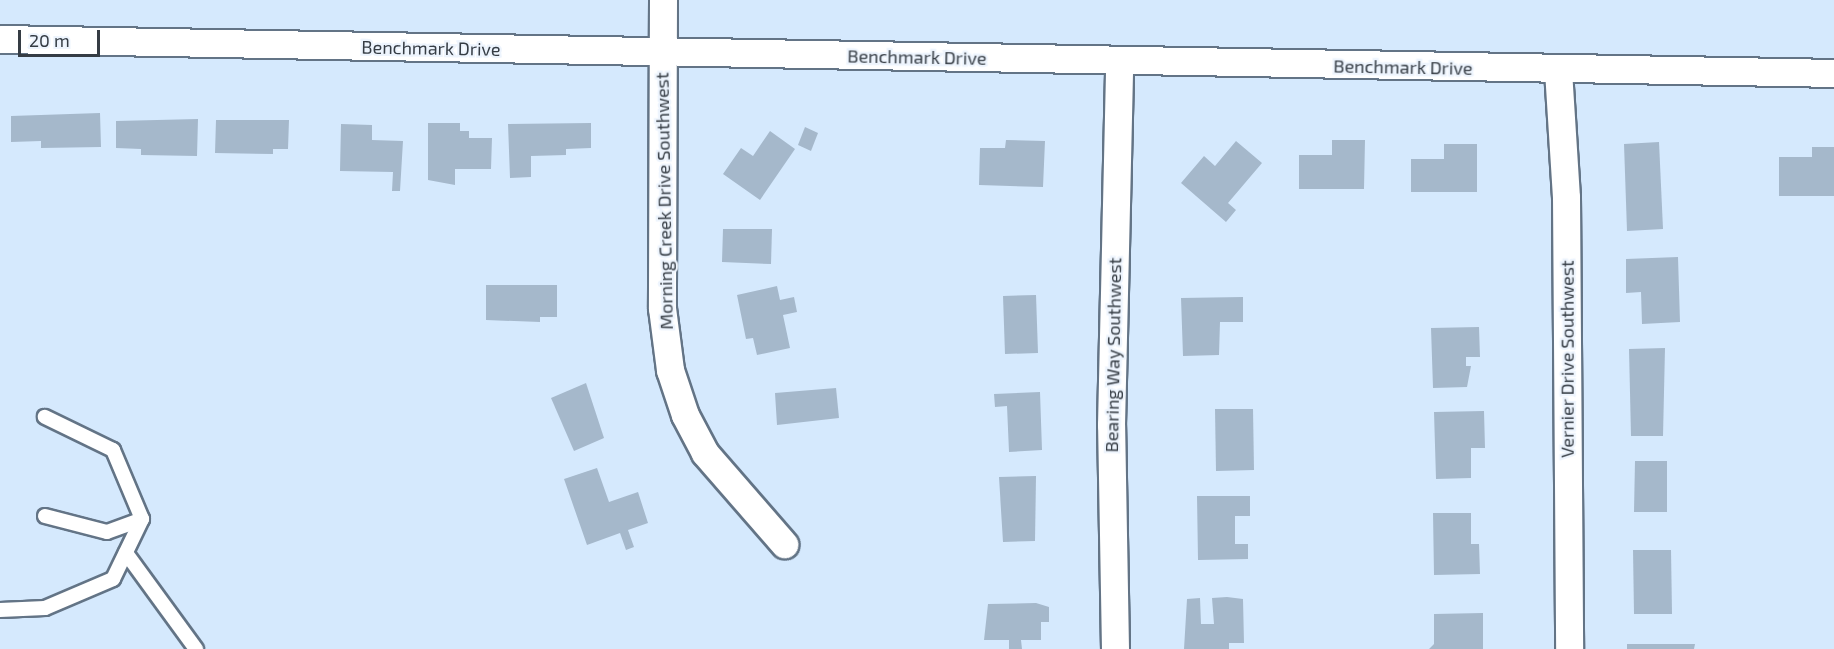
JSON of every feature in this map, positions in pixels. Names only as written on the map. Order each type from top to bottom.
[{"type":"street","name":"Morning Creek Drive Southwest","points":[[663,0],[662,308],[670,370],[685,415],[705,453],[784,544]]},
{"type":"street","name":"Benchmark Drive","points":[[0,39],[1558,70],[1834,73]]},
{"type":"street","name":"Bearing Way Southwest","points":[[1115,649],[1111,425],[1119,61]]},
{"type":"street","name":"Vernier Drive Southwest","points":[[1558,70],[1566,196],[1569,649]]},
{"type":"lane","points":[[0,610],[45,608],[113,579],[142,519],[113,450],[45,417]]},
{"type":"lane","points":[[45,516],[107,532],[142,519]]},
{"type":"lane","points":[[126,553],[196,649]]},
{"type":"building","points":[[100,113],[101,147],[41,148],[41,141],[11,142],[11,116]]},
{"type":"building","points":[[198,119],[197,156],[141,155],[141,149],[116,148],[116,121]]},
{"type":"building","points":[[216,120],[289,120],[288,149],[273,149],[273,154],[215,153]]},
{"type":"building","points":[[428,123],[460,123],[460,131],[469,131],[469,138],[492,138],[491,169],[455,169],[455,185],[428,180]]},
{"type":"building","points":[[591,123],[591,148],[566,149],[566,155],[531,156],[531,177],[510,178],[508,124]]},
{"type":"building","points":[[341,124],[372,125],[372,140],[403,141],[400,191],[392,191],[393,172],[340,171]]},
{"type":"building","points":[[805,127],[818,133],[811,151],[798,145]]},
{"type":"building","points":[[770,131],[795,149],[760,200],[723,174],[741,148],[753,156]]},
{"type":"building","points":[[1006,140],[1045,141],[1043,187],[979,185],[980,148],[1005,148]]},
{"type":"building","points":[[1332,140],[1365,140],[1364,189],[1299,189],[1299,155],[1332,155]]},
{"type":"building","points":[[1236,141],[1262,163],[1228,203],[1236,210],[1226,222],[1181,183],[1204,156],[1215,166]]},
{"type":"building","points":[[1659,142],[1663,229],[1627,231],[1624,144]]},
{"type":"building","points":[[1444,144],[1477,144],[1477,192],[1411,192],[1411,159],[1444,159]]},
{"type":"building","points":[[1812,147],[1834,147],[1834,196],[1779,196],[1779,157],[1812,157]]},
{"type":"building","points":[[723,229],[772,229],[771,264],[722,262]]},
{"type":"building","points":[[1678,257],[1680,322],[1642,324],[1641,292],[1626,293],[1626,259]]},
{"type":"building","points":[[486,285],[557,285],[557,317],[540,317],[540,322],[486,320]]},
{"type":"building","points":[[777,286],[780,300],[794,297],[797,312],[783,315],[790,348],[757,355],[753,338],[746,339],[737,295]]},
{"type":"building","points":[[1036,295],[1038,353],[1005,354],[1003,296]]},
{"type":"building","points":[[1243,297],[1243,322],[1220,322],[1219,355],[1183,356],[1181,298]]},
{"type":"building","points":[[1479,327],[1480,357],[1466,357],[1466,366],[1471,366],[1467,387],[1433,388],[1431,328]]},
{"type":"building","points":[[1665,348],[1663,436],[1631,436],[1629,349]]},
{"type":"building","points":[[586,383],[604,438],[574,451],[551,398]]},
{"type":"building","points":[[836,388],[839,418],[777,425],[775,393]]},
{"type":"building","points":[[1040,392],[1042,450],[1009,452],[1007,406],[995,407],[994,394]]},
{"type":"building","points":[[1215,409],[1253,409],[1254,470],[1216,471]]},
{"type":"building","points":[[1484,411],[1485,448],[1471,448],[1471,478],[1436,479],[1434,412]]},
{"type":"building","points":[[1635,461],[1667,461],[1667,512],[1634,512]]},
{"type":"building","points":[[597,468],[609,502],[638,492],[648,523],[628,530],[634,547],[626,550],[620,533],[587,545],[564,479]]},
{"type":"building","points":[[1036,476],[1035,541],[1003,542],[999,477]]},
{"type":"building","points":[[1197,496],[1250,496],[1250,516],[1235,516],[1235,544],[1248,544],[1248,559],[1198,560]]},
{"type":"building","points":[[1433,513],[1471,513],[1471,544],[1479,544],[1480,574],[1434,575]]},
{"type":"building","points":[[1633,550],[1671,550],[1672,614],[1634,614]]},
{"type":"building","points":[[1200,598],[1201,624],[1214,624],[1212,598],[1243,599],[1244,643],[1229,643],[1229,649],[1184,649],[1187,599]]},
{"type":"building","points":[[1036,603],[1049,607],[1049,622],[1041,622],[1041,640],[1021,640],[1022,649],[1009,649],[1009,640],[984,640],[988,604]]},
{"type":"building","points":[[1483,613],[1483,649],[1429,649],[1434,644],[1434,614]]},
{"type":"building","points":[[1627,644],[1695,644],[1694,649],[1627,649]]}]
